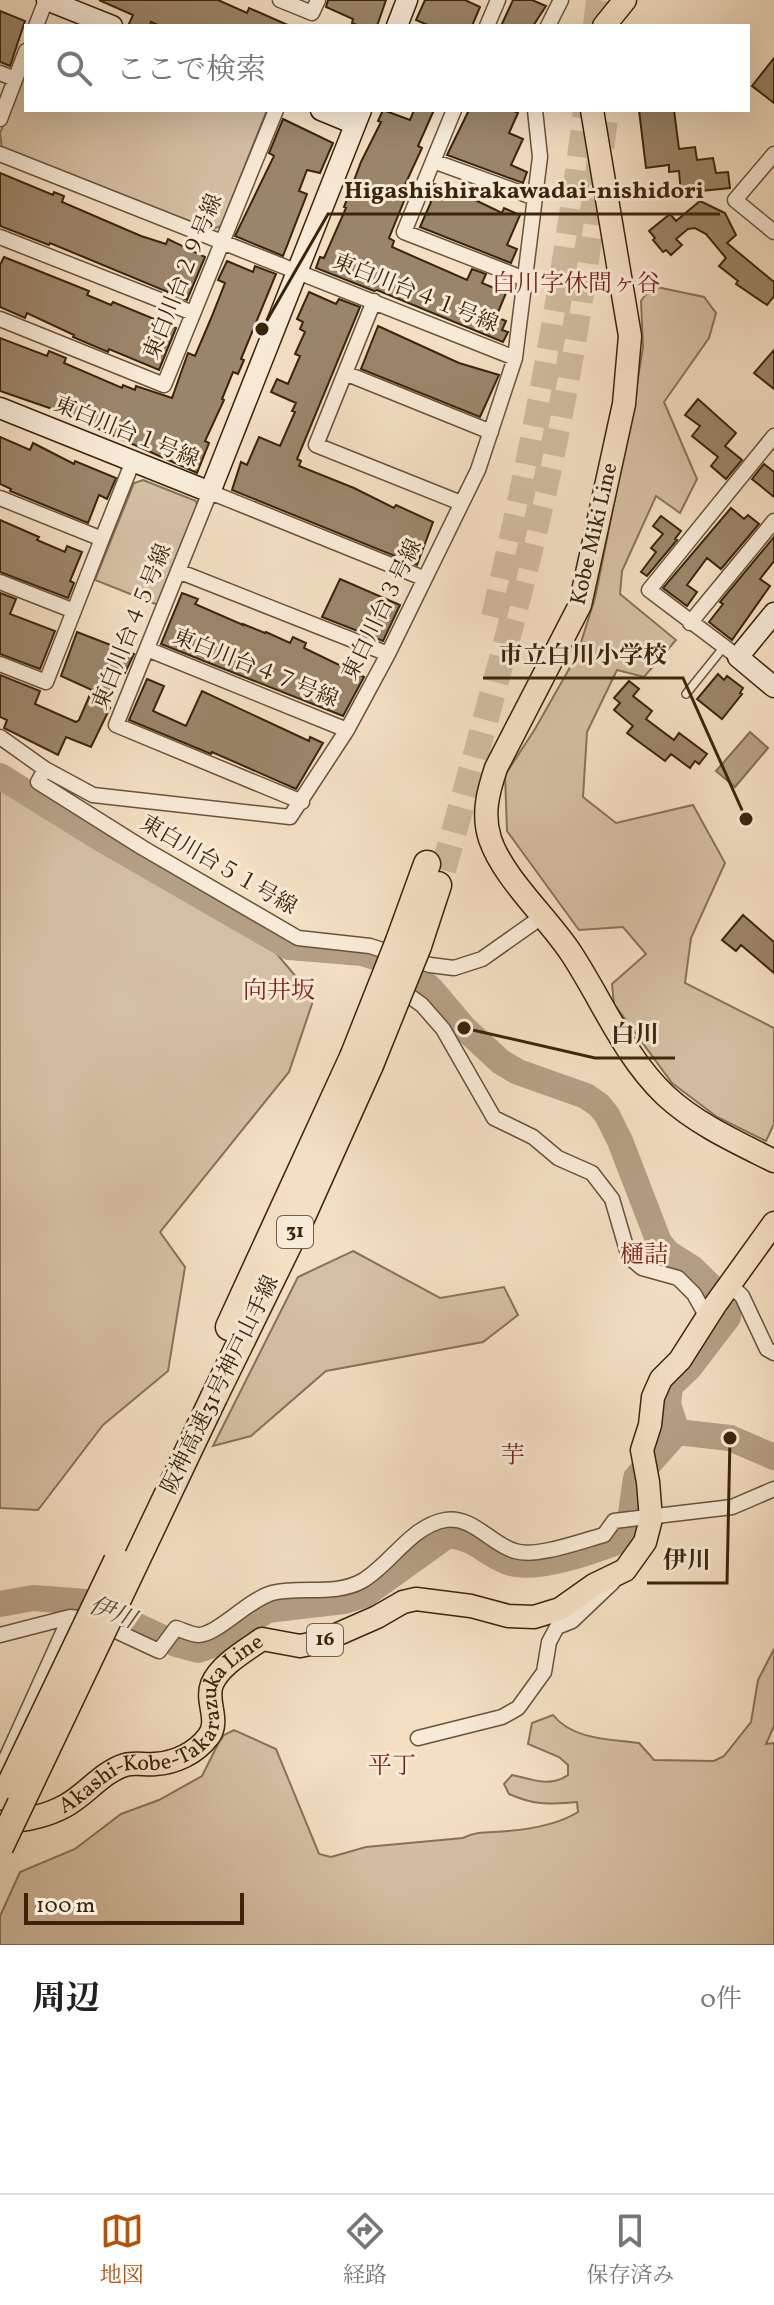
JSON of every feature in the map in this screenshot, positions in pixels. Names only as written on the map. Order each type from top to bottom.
[{"type":"highway","name":"阪神高速31号神戸山手線","points":[[0,1807],[207,1393],[300,1221],[435,867]]},
{"type":"highway","name":"阪神高速31号神戸山手線","points":[[0,1847],[207,1393]]},
{"type":"main road","points":[[606,24],[625,0]]},
{"type":"main road","name":"Kobe Miki Line","points":[[592,112],[630,336],[624,404],[580,605],[496,768],[485,817],[497,855],[571,953],[631,1053],[665,1095],[702,1123],[774,1161]]},
{"type":"main road","points":[[625,1570],[645,1542],[651,1519],[642,1450],[650,1425],[653,1397],[661,1379],[680,1360],[774,1223]]},
{"type":"main road","name":"Akashi-Kobe-Takarazuka Line","points":[[0,1822],[24,1820],[65,1806],[106,1775],[126,1765],[177,1760],[194,1750],[210,1736],[214,1722],[210,1699],[212,1684],[222,1670],[262,1639],[300,1646],[320,1642],[403,1602],[416,1599],[471,1606],[508,1616],[534,1617],[560,1609],[594,1585],[625,1570]]},
{"type":"street","points":[[37,24],[46,0],[107,24]]},
{"type":"street","points":[[280,0],[312,13],[318,0]]},
{"type":"street","points":[[398,24],[407,0]]},
{"type":"street","points":[[488,24],[498,0]]},
{"type":"street","points":[[549,24],[561,0]]},
{"type":"street","points":[[0,119],[24,56]]},
{"type":"street","points":[[0,73],[15,79]]},
{"type":"street","name":"東白川台２９号線","points":[[0,319],[164,385],[275,112]]},
{"type":"street","points":[[332,112],[358,117]]},
{"type":"street","points":[[453,112],[404,232],[525,279]]},
{"type":"street","name":"東白川台３号線","points":[[302,802],[347,730],[388,654],[478,470],[491,432],[515,358],[540,157],[535,112]]},
{"type":"street","name":"東白川台１号線","points":[[0,408],[210,492],[358,117]]},
{"type":"street","name":"東白川台４１号線","points":[[0,154],[515,358]]},
{"type":"street","points":[[774,154],[735,200],[774,232]]},
{"type":"street","points":[[433,161],[535,198]]},
{"type":"street","points":[[0,237],[193,313]]},
{"type":"street","points":[[374,301],[316,445],[461,503]]},
{"type":"street","points":[[345,373],[491,432]]},
{"type":"street","points":[[774,436],[649,590],[774,687]]},
{"type":"street","points":[[0,664],[46,682],[133,461]]},
{"type":"street","points":[[210,492],[423,578]]},
{"type":"street","name":"東白川台４５号線","points":[[210,492],[116,725],[302,802]]},
{"type":"street","points":[[0,498],[102,539]]},
{"type":"street","points":[[690,623],[774,521]]},
{"type":"street","points":[[178,571],[388,654]]},
{"type":"street","points":[[0,582],[74,611]]},
{"type":"street","points":[[731,653],[774,613]]},
{"type":"street","name":"東白川台４７号線","points":[[147,649],[347,730]]},
{"type":"street","points":[[0,737],[45,769],[93,795],[290,817],[302,802]]},
{"type":"street","name":"東白川台５１号線","points":[[45,769],[38,782],[143,848],[298,938],[402,947]]},
{"type":"street","points":[[543,916],[482,959],[454,968],[430,965],[402,947],[381,975],[422,1005],[443,1029],[494,1118],[533,1137],[558,1158],[592,1173],[612,1199],[629,1257],[642,1268],[678,1278],[711,1311]]},
{"type":"street","points":[[730,1285],[742,1296],[767,1349],[774,1353]]},
{"type":"street","points":[[0,1635],[70,1617],[90,1619],[159,1651],[176,1628],[199,1635],[215,1628],[247,1604],[273,1593],[339,1588],[362,1581],[425,1528],[445,1519],[465,1521],[514,1551],[530,1553],[604,1535],[614,1521],[732,1507],[774,1489]]},
{"type":"street","points":[[418,1738],[502,1717],[518,1708],[544,1672],[549,1642],[557,1627],[572,1621],[625,1570]]},
{"type":"street","points":[[0,1772],[70,1617]]},
{"type":"lane","points":[[686,694],[731,653]]},
{"type":"shaded area","points":[[24,75],[24,112],[266,112],[221,226],[208,231],[2,149],[0,133]]},
{"type":"shaded area","points":[[652,286],[704,297],[716,313],[709,338],[664,402],[697,479],[680,513],[656,496],[622,571],[620,594],[676,640],[644,677],[617,670],[587,732],[583,797],[616,823],[693,805],[725,863],[691,938],[685,983],[774,1028],[774,1124],[766,1141],[717,1117],[672,1083],[614,1004],[612,984],[646,954],[623,927],[579,930],[507,831],[505,775],[577,655],[595,598],[643,347],[641,301]]},
{"type":"shaded area","points":[[143,480],[196,501],[198,509],[158,605],[95,580],[134,483]]},
{"type":"shaded area","points":[[750,732],[768,748],[735,787],[716,771]]},
{"type":"shaded area","points":[[0,789],[266,941],[314,998],[289,1072],[160,1232],[185,1267],[168,1371],[103,1425],[38,1510],[0,1508]]},
{"type":"shaded area","points":[[353,1251],[440,1298],[504,1287],[518,1315],[483,1342],[326,1371],[251,1436],[213,1446],[298,1277]]},
{"type":"shaded area","points":[[774,1649],[774,1726],[766,1744],[774,1743],[774,1945],[0,1945],[0,1916],[20,1872],[75,1849],[121,1814],[159,1800],[202,1776],[224,1735],[234,1730],[276,1749],[319,1854],[331,1857],[366,1847],[526,1829],[554,1823],[578,1812],[577,1802],[543,1803],[509,1794],[504,1784],[512,1775],[547,1782],[568,1775],[568,1765],[559,1757],[528,1744],[532,1723],[553,1715],[581,1734],[639,1743],[654,1760],[714,1761],[724,1756],[751,1722],[758,1680]]},
{"type":"building","points":[[99,0],[218,0],[247,13],[249,8],[285,24],[129,24],[133,15]]},
{"type":"building","points":[[328,0],[386,0],[378,24],[354,24],[353,19],[326,7]]},
{"type":"building","points":[[425,0],[465,0],[480,7],[473,24],[425,24],[416,20]]},
{"type":"building","points":[[513,0],[532,0],[546,6],[534,24],[502,24]]},
{"type":"building","points":[[0,11],[25,21],[10,66],[0,62]]},
{"type":"building","points":[[774,58],[774,103],[752,86]]},
{"type":"building","points":[[382,112],[410,120],[413,112],[433,112],[418,146],[422,148],[403,189],[408,191],[389,238],[394,241],[392,247],[467,280],[472,269],[486,274],[482,283],[506,293],[496,317],[506,321],[502,330],[508,332],[503,342],[316,268],[320,257],[324,258],[346,208],[361,162],[381,122],[378,121]]},
{"type":"building","points":[[468,112],[518,113],[509,133],[523,139],[511,165],[527,172],[523,183],[447,155]]},
{"type":"building","points":[[639,112],[674,112],[679,149],[695,147],[697,160],[713,158],[716,173],[728,172],[730,188],[681,193],[679,171],[669,172],[669,165],[646,168]]},
{"type":"building","points":[[283,119],[333,143],[320,173],[307,170],[299,191],[307,194],[283,256],[235,236],[274,156],[269,153]]},
{"type":"building","points":[[0,173],[53,195],[54,192],[64,196],[62,202],[141,236],[166,244],[168,239],[205,257],[187,300],[50,243],[0,226]]},
{"type":"building","points":[[434,184],[464,195],[466,191],[477,196],[475,200],[502,213],[504,208],[520,215],[507,245],[517,249],[511,263],[420,227],[431,202],[429,198]]},
{"type":"building","points":[[700,201],[725,213],[736,235],[727,243],[774,282],[774,296],[767,305],[736,284],[738,281],[719,266],[726,258],[706,234],[695,228],[688,229],[676,239],[682,245],[671,255],[666,250],[663,252],[653,240],[655,238],[649,231],[670,214],[676,221]]},
{"type":"building","points":[[4,257],[89,291],[87,295],[111,305],[113,302],[176,328],[159,370],[73,337],[27,313],[25,318],[0,307],[0,265]]},
{"type":"building","points":[[227,261],[253,272],[255,266],[276,274],[241,359],[244,360],[238,374],[233,372],[205,441],[209,443],[197,473],[61,412],[0,391],[0,338],[47,356],[49,351],[66,358],[64,363],[122,388],[123,385],[135,390],[136,386],[172,398],[188,353],[195,356],[212,316],[225,283],[218,280]]},
{"type":"building","points":[[309,292],[336,304],[339,299],[360,307],[297,459],[301,461],[299,466],[433,522],[417,565],[232,490],[241,462],[247,465],[259,437],[280,446],[295,412],[292,411],[296,403],[271,392],[277,379],[288,384],[300,356],[295,354],[305,332],[300,329],[303,322],[297,319]]},
{"type":"building","points":[[378,326],[459,363],[499,375],[480,417],[361,369]]},
{"type":"building","points":[[774,350],[774,389],[754,373]]},
{"type":"building","points":[[698,399],[736,433],[725,446],[742,460],[726,479],[711,466],[718,457],[692,436],[700,426],[685,415]]},
{"type":"building","points":[[0,437],[30,450],[33,443],[74,464],[75,461],[116,478],[107,499],[99,495],[88,523],[10,491],[0,484]]},
{"type":"building","points":[[764,464],[774,472],[774,497],[752,479]]},
{"type":"building","points":[[731,508],[744,519],[748,515],[759,524],[721,569],[707,558],[687,585],[697,592],[687,606],[663,588]]},
{"type":"building","points":[[661,516],[681,531],[647,576],[641,572],[656,552],[651,548],[663,534],[653,526]]},
{"type":"building","points":[[0,520],[65,552],[67,546],[82,552],[70,581],[74,583],[68,598],[0,572]]},
{"type":"building","points":[[774,537],[774,561],[760,579],[770,586],[732,640],[709,622],[723,604],[720,602]]},
{"type":"building","points":[[340,579],[400,605],[383,641],[322,617]]},
{"type":"building","points":[[0,593],[16,599],[10,614],[55,631],[40,669],[0,654]]},
{"type":"building","points":[[182,593],[198,599],[195,604],[243,625],[290,643],[293,637],[306,643],[304,648],[364,677],[343,716],[161,644]]},
{"type":"building","points":[[77,632],[134,654],[125,673],[121,671],[106,707],[110,708],[91,747],[66,737],[58,755],[4,728],[7,720],[0,717],[0,675],[40,691],[35,704],[76,722],[92,690],[61,676]]},
{"type":"building","points":[[718,674],[724,680],[727,676],[743,688],[742,694],[722,719],[697,699]]},
{"type":"building","points":[[147,679],[164,686],[153,711],[186,726],[202,691],[309,741],[310,737],[323,743],[296,789],[129,720]]},
{"type":"building","points":[[629,681],[639,689],[633,696],[652,711],[646,719],[674,740],[679,733],[707,754],[699,764],[695,761],[690,768],[671,754],[665,761],[627,733],[633,726],[614,710],[620,703],[614,698]]},
{"type":"building","points":[[743,915],[774,942],[774,973],[741,945],[736,951],[722,940]]},
{"type":"waterway","points":[[0,776],[98,837],[289,947],[362,953],[408,968],[501,1062],[518,1072],[586,1096],[599,1105],[620,1141],[659,1242],[668,1253],[692,1268],[729,1304],[728,1317],[689,1368],[670,1386],[668,1404],[677,1432]]},
{"type":"waterway","name":"伊川","points":[[677,1432],[730,1438],[774,1457]]},
{"type":"waterway","name":"伊川","points":[[0,1604],[33,1598],[86,1602],[176,1644],[198,1650],[219,1643],[267,1610],[344,1601],[366,1594],[448,1535],[467,1540],[519,1565],[565,1559],[622,1540],[630,1520],[636,1478],[677,1432]]},
{"type":"tunnel","points":[[596,24],[599,0]]},
{"type":"tunnel","points":[[494,617],[547,365],[586,112]]},
{"type":"tunnel","points":[[443,870],[510,628],[546,482],[565,390],[606,112]]},
{"type":"place","name":"Higashishirakawadai-nishidori","points":[[262,329]]},
{"type":"place","name":"市立白川小学校","points":[[746,819]]},
{"type":"place","name":"白川","points":[[464,1028]]},
{"type":"place","name":"伊川","points":[[730,1438]]},
{"type":"district","name":"白川字休間ヶ谷","points":[[576,285]]},
{"type":"district","name":"向井坂","points":[[279,992]]},
{"type":"district","name":"樋詰","points":[[644,1256]]},
{"type":"district","name":"芋","points":[[513,1457]]},
{"type":"district","name":"平丁","points":[[392,1767]]}]
